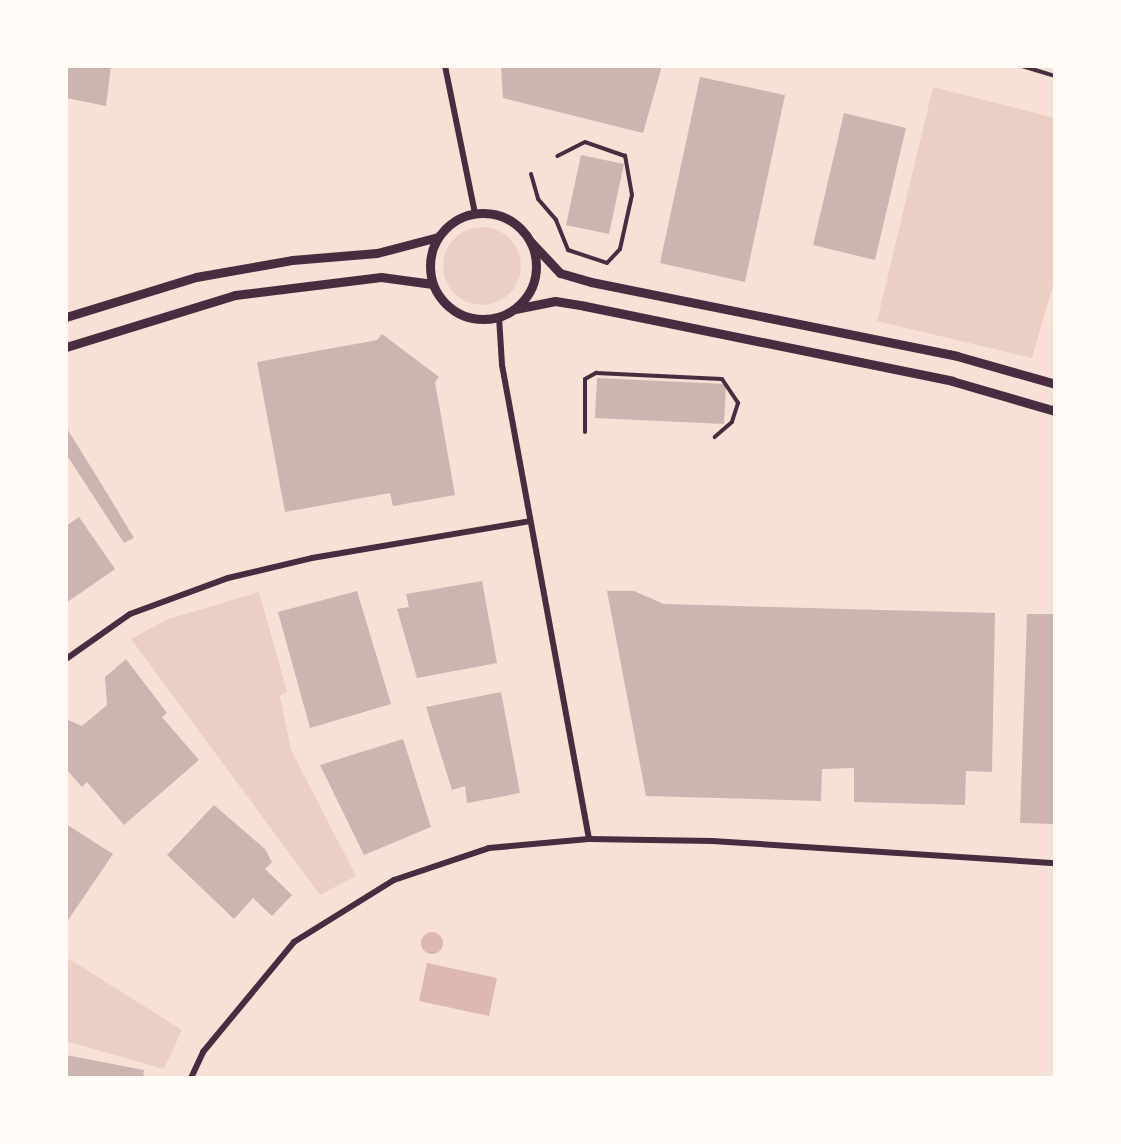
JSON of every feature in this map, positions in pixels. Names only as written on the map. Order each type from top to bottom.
[{"type":"street","points":[[445,66],[475,214]]},
{"type":"street","points":[[66,316],[216,272],[377,253],[438,237],[457,220],[475,214],[507,218],[560,273],[591,282],[957,356],[1055,384]]},
{"type":"street","points":[[438,237],[430,261],[433,284],[452,310],[483,320],[499,317],[515,309],[555,301],[952,381],[1055,411]]},
{"type":"street","points":[[515,309],[533,285],[536,263],[530,241]]},
{"type":"street","points":[[66,347],[235,295],[381,277],[433,284]]},
{"type":"street","points":[[499,317],[530,520],[589,839]]},
{"type":"street","points":[[66,659],[130,614],[228,579],[312,558],[530,520]]},
{"type":"street","points":[[191,1078],[203,1052],[260,978],[326,918],[394,880],[489,848],[589,839],[1055,863]]},
{"type":"lane","points":[[1023,66],[1055,76]]},
{"type":"lane","points":[[531,174],[538,199],[556,220],[568,250],[607,263],[620,249],[632,195],[625,156],[585,142],[557,156]]},
{"type":"lane","points":[[585,432],[585,379],[596,373],[722,379],[738,403],[732,422],[715,437]]},
{"type":"shaded area","points":[[933,87],[1055,118],[1055,278],[1032,358],[877,321]]},
{"type":"shaded area","points":[[482,227],[497,230],[510,238],[518,251],[521,266],[518,281],[510,294],[497,302],[482,305],[467,302],[454,294],[446,281],[443,266],[446,251],[454,238],[467,230]]},
{"type":"shaded area","points":[[259,592],[287,692],[280,696],[291,750],[356,876],[320,895],[131,639],[168,619]]},
{"type":"shaded area","points":[[432,932],[440,935],[443,943],[440,951],[432,954],[424,951],[421,943],[424,935]]},
{"type":"shaded area","points":[[66,957],[182,1030],[164,1069],[66,1041]]},
{"type":"shaded area","points":[[427,963],[497,978],[489,1016],[419,1001]]},
{"type":"building","points":[[66,66],[111,66],[106,106],[66,98]]},
{"type":"building","points":[[501,66],[662,66],[643,133],[503,98]]},
{"type":"building","points":[[700,77],[785,95],[745,282],[660,263]]},
{"type":"building","points":[[844,113],[906,128],[875,260],[813,245]]},
{"type":"building","points":[[581,155],[624,164],[609,234],[566,225]]},
{"type":"building","points":[[382,334],[439,377],[435,382],[455,495],[393,506],[390,493],[285,512],[257,362],[377,340]]},
{"type":"building","points":[[597,378],[726,384],[724,424],[595,418]]},
{"type":"building","points":[[66,427],[134,538],[124,543],[66,454]]},
{"type":"building","points":[[79,517],[115,569],[66,603],[66,526]]},
{"type":"building","points":[[482,581],[497,663],[417,678],[397,609],[409,607],[406,594]]},
{"type":"building","points":[[357,591],[391,704],[310,728],[278,612]]},
{"type":"building","points":[[607,591],[634,591],[664,604],[995,613],[992,772],[966,771],[965,805],[854,802],[854,768],[822,769],[821,801],[646,796]]},
{"type":"building","points":[[1027,614],[1055,614],[1055,824],[1020,823]]},
{"type":"building","points":[[126,659],[167,713],[162,717],[199,760],[124,825],[87,782],[82,787],[66,769],[66,719],[82,726],[107,705],[105,677]]},
{"type":"building","points":[[501,692],[520,793],[467,803],[465,786],[452,790],[426,707]]},
{"type":"building","points":[[403,739],[431,827],[364,855],[320,765]]},
{"type":"building","points":[[214,805],[265,849],[272,862],[265,869],[292,895],[272,916],[253,898],[234,919],[167,855]]},
{"type":"building","points":[[66,824],[113,854],[66,923]]},
{"type":"building","points":[[66,1055],[144,1070],[143,1078],[66,1078]]}]
